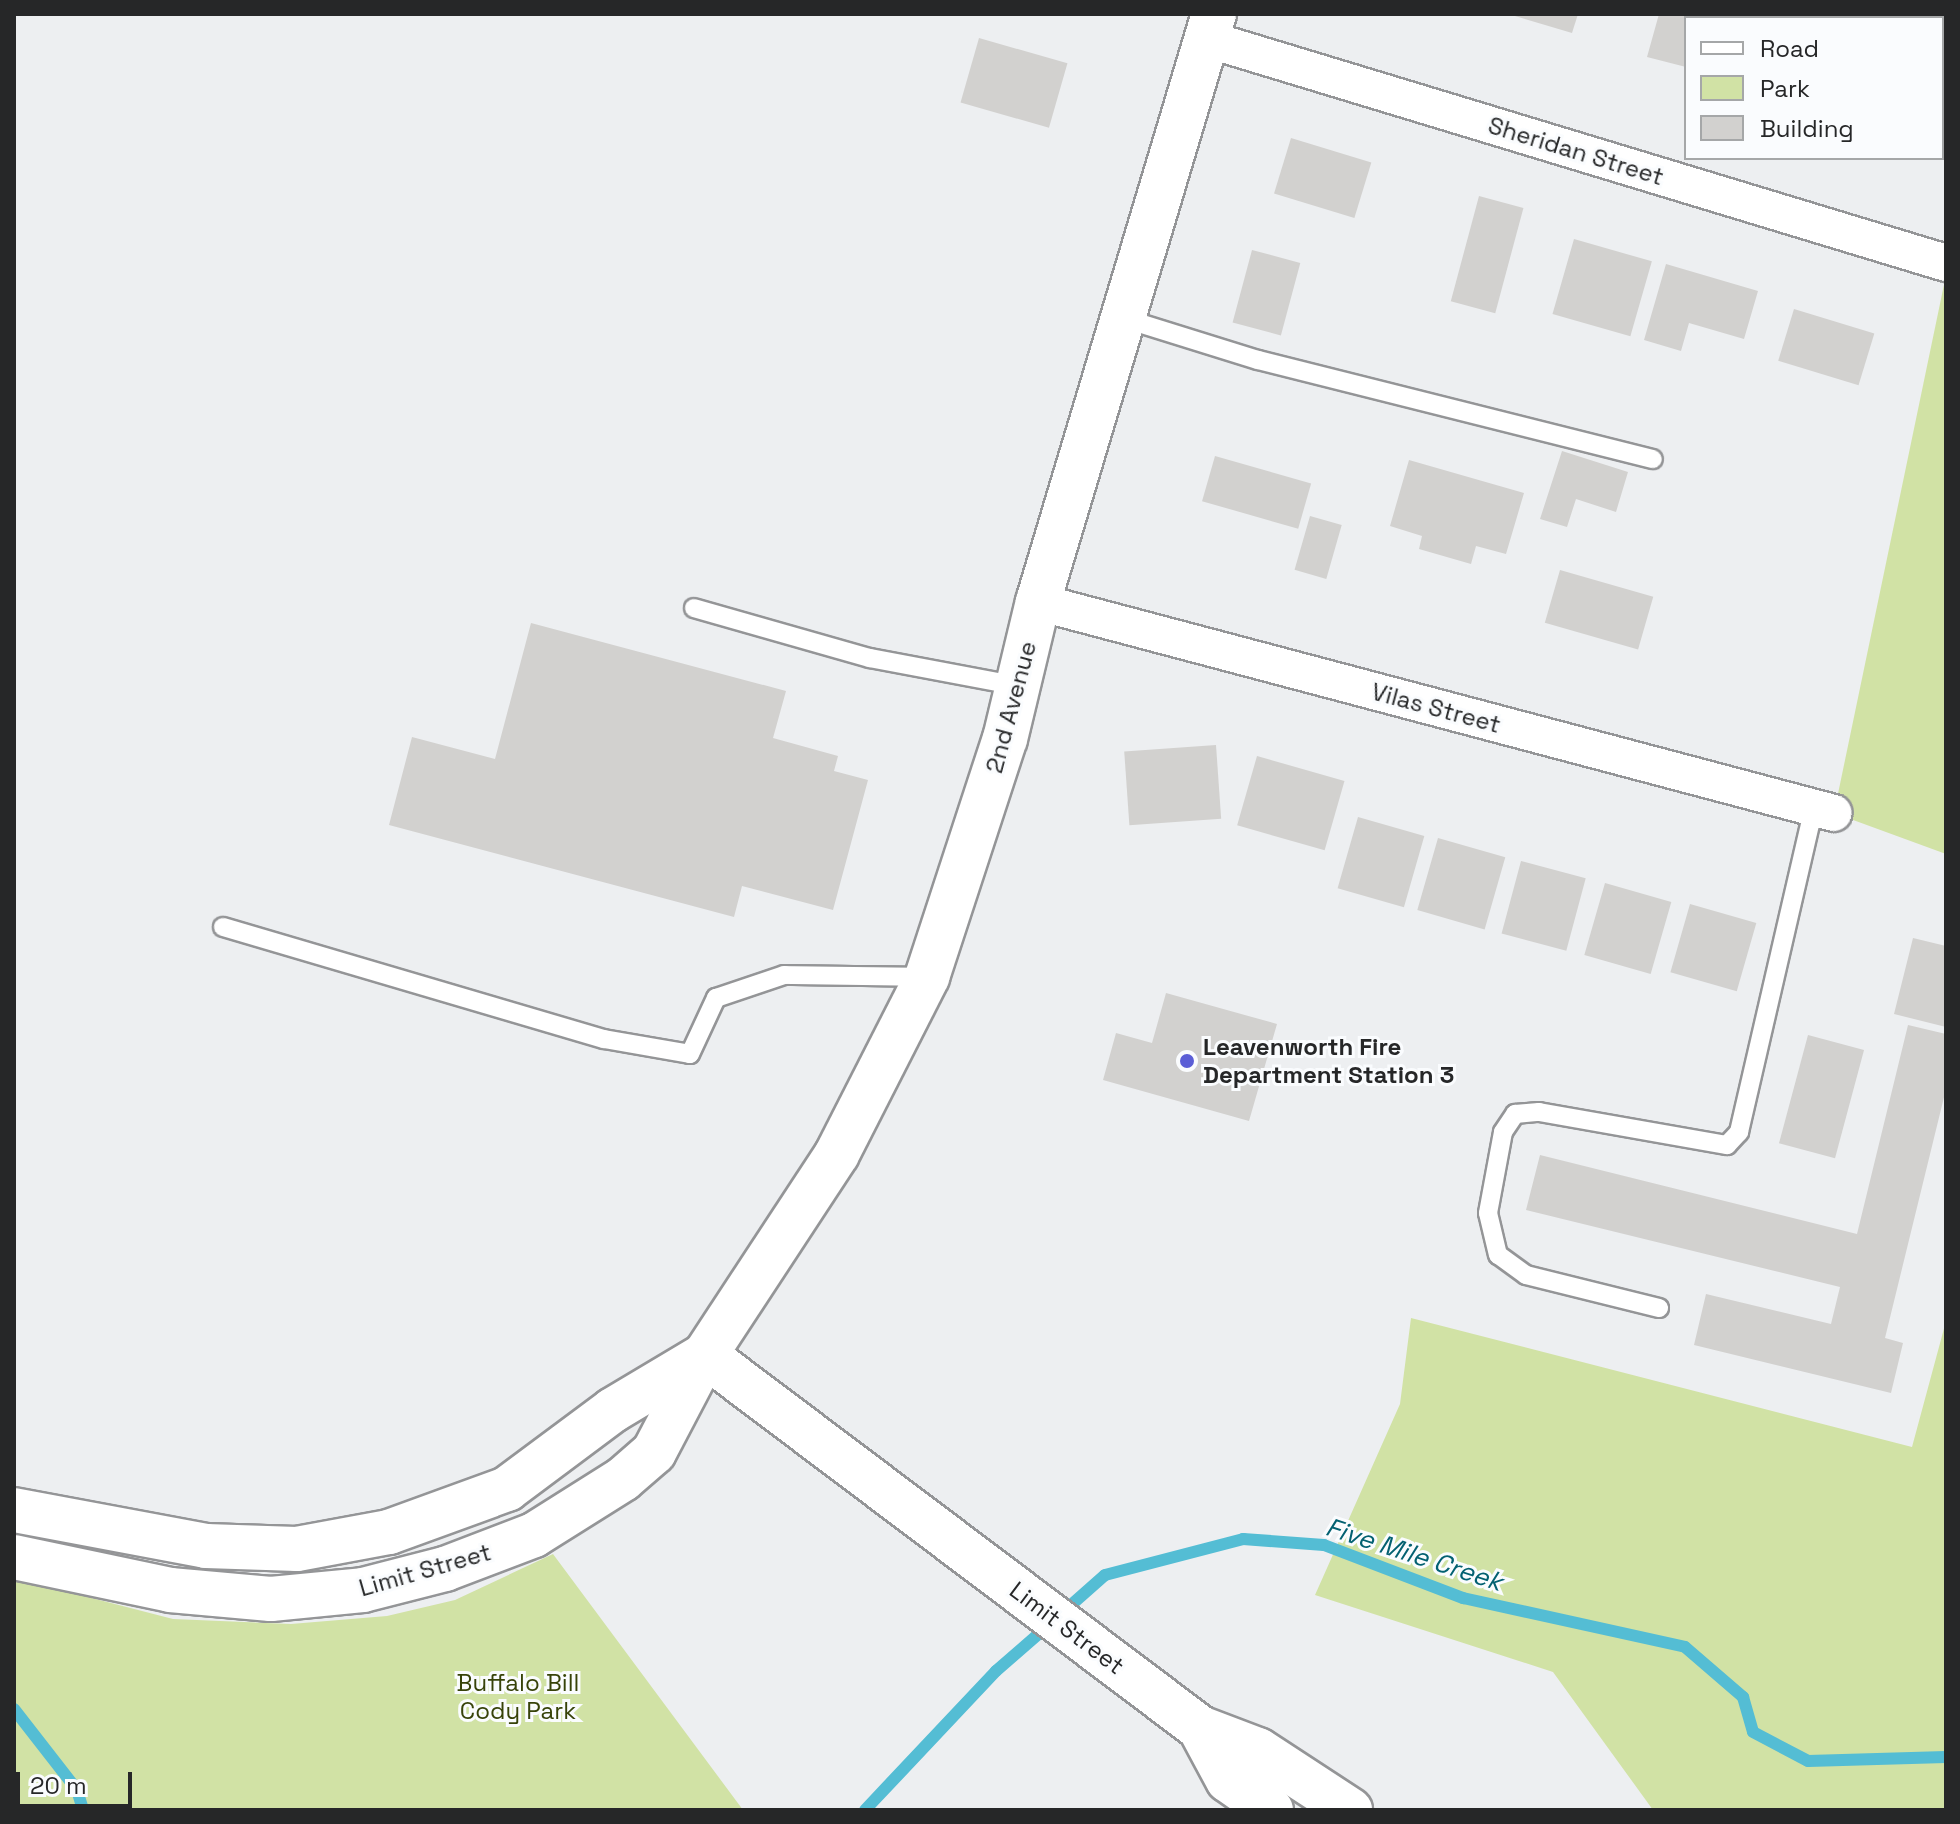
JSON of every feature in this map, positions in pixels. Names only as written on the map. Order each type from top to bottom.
[{"type":"street","name":"Sheridan Street","points":[[1210,27],[1946,263]]},
{"type":"street","name":"2nd Avenue","points":[[705,1355],[837,1154],[927,977],[1018,686],[1038,602],[1210,27]]},
{"type":"street","name":"Vilas Street","points":[[1038,602],[1824,811]]},
{"type":"street","name":"Limit Street","points":[[14,1510],[206,1546],[297,1549],[389,1532],[507,1489],[613,1410],[705,1355]]},
{"type":"street","name":"Limit Street","points":[[14,1557],[170,1590],[271,1599],[363,1590],[445,1569],[534,1535],[623,1479],[654,1452],[705,1355]]},
{"type":"street","name":"Limit Street","points":[[705,1355],[1200,1728],[1258,1750],[1350,1810]]},
{"type":"street","name":"Limit Street","points":[[1200,1728],[1228,1780],[1271,1810]]},
{"type":"lane","points":[[1123,318],[1258,360],[1653,459]]},
{"type":"lane","points":[[694,608],[870,658],[1018,686]]},
{"type":"lane","points":[[1659,1308],[1526,1275],[1498,1255],[1488,1213],[1503,1132],[1515,1114],[1539,1112],[1727,1145],[1739,1132],[1824,811]]},
{"type":"lane","points":[[223,927],[604,1039],[690,1054],[716,998],[784,975],[927,977]]},
{"type":"green space","points":[[1946,275],[1946,854],[1834,813]]},
{"type":"green space","points":[[1411,1318],[1912,1447],[1946,1321],[1946,1810],[1653,1810],[1553,1672],[1315,1595],[1400,1404]]},
{"type":"green space","name":"Buffalo Bill Cody Park","points":[[553,1554],[743,1810],[14,1810],[14,1578],[173,1619],[291,1624],[387,1616],[455,1600]]},
{"type":"building","points":[[1508,14],[1578,14],[1572,33]]},
{"type":"building","points":[[1659,14],[1715,16],[1684,16],[1684,66],[1647,57]]},
{"type":"building","points":[[979,38],[1067,63],[1049,128],[961,102]]},
{"type":"building","points":[[1291,138],[1371,163],[1354,218],[1274,193]]},
{"type":"building","points":[[1479,196],[1523,208],[1495,313],[1451,301]]},
{"type":"building","points":[[1574,239],[1652,261],[1630,336],[1553,314]]},
{"type":"building","points":[[1252,250],[1300,263],[1281,335],[1233,322]]},
{"type":"building","points":[[1666,264],[1758,291],[1744,339],[1689,323],[1681,351],[1644,340]]},
{"type":"building","points":[[1794,309],[1874,334],[1859,385],[1778,361]]},
{"type":"building","points":[[1562,451],[1628,472],[1616,512],[1576,499],[1567,527],[1540,519]]},
{"type":"building","points":[[1215,456],[1311,484],[1298,529],[1202,501]]},
{"type":"building","points":[[1409,460],[1524,493],[1506,554],[1476,546],[1471,564],[1419,549],[1422,536],[1390,526]]},
{"type":"building","points":[[1310,516],[1342,525],[1326,579],[1295,570]]},
{"type":"building","points":[[1560,570],[1653,597],[1638,650],[1545,623]]},
{"type":"building","points":[[531,623],[786,691],[773,738],[838,756],[834,771],[868,780],[833,910],[742,886],[734,917],[389,825],[412,737],[495,759]]},
{"type":"building","points":[[1216,745],[1221,819],[1129,825],[1124,751]]},
{"type":"building","points":[[1257,756],[1344,781],[1325,850],[1237,825]]},
{"type":"building","points":[[1358,817],[1424,836],[1404,907],[1338,888]]},
{"type":"building","points":[[1438,838],[1505,857],[1485,929],[1417,910]]},
{"type":"building","points":[[1521,861],[1586,878],[1566,951],[1502,933]]},
{"type":"building","points":[[1605,883],[1671,902],[1651,974],[1584,955]]},
{"type":"building","points":[[1690,904],[1756,923],[1737,991],[1670,972]]},
{"type":"building","points":[[1913,938],[1946,946],[1946,1027],[1894,1014]]},
{"type":"building","name":"Leavenworth Fire Department Station 3","points":[[1166,993],[1277,1024],[1249,1121],[1103,1080],[1116,1033],[1152,1043]]},
{"type":"building","points":[[1908,1025],[1946,1034],[1946,1089],[1885,1338],[1903,1343],[1891,1393],[1694,1345],[1706,1294],[1831,1324],[1840,1287],[1526,1210],[1540,1155],[1857,1234]]},
{"type":"building","points":[[1808,1035],[1864,1050],[1835,1158],[1779,1143]]},
{"type":"waterway","name":"Five Mile Creek","points":[[1062,1613],[1105,1575],[1243,1539],[1324,1545],[1463,1598],[1685,1647],[1743,1697],[1753,1732],[1808,1761],[1946,1757]]},
{"type":"waterway","name":"Five Mile Creek","points":[[865,1810],[996,1671],[1049,1625]]},
{"type":"waterway","points":[[14,1709],[77,1790],[83,1810]]},
{"type":"place","name":"Leavenworth Fire Department Station 3","points":[[1187,1061]]}]
